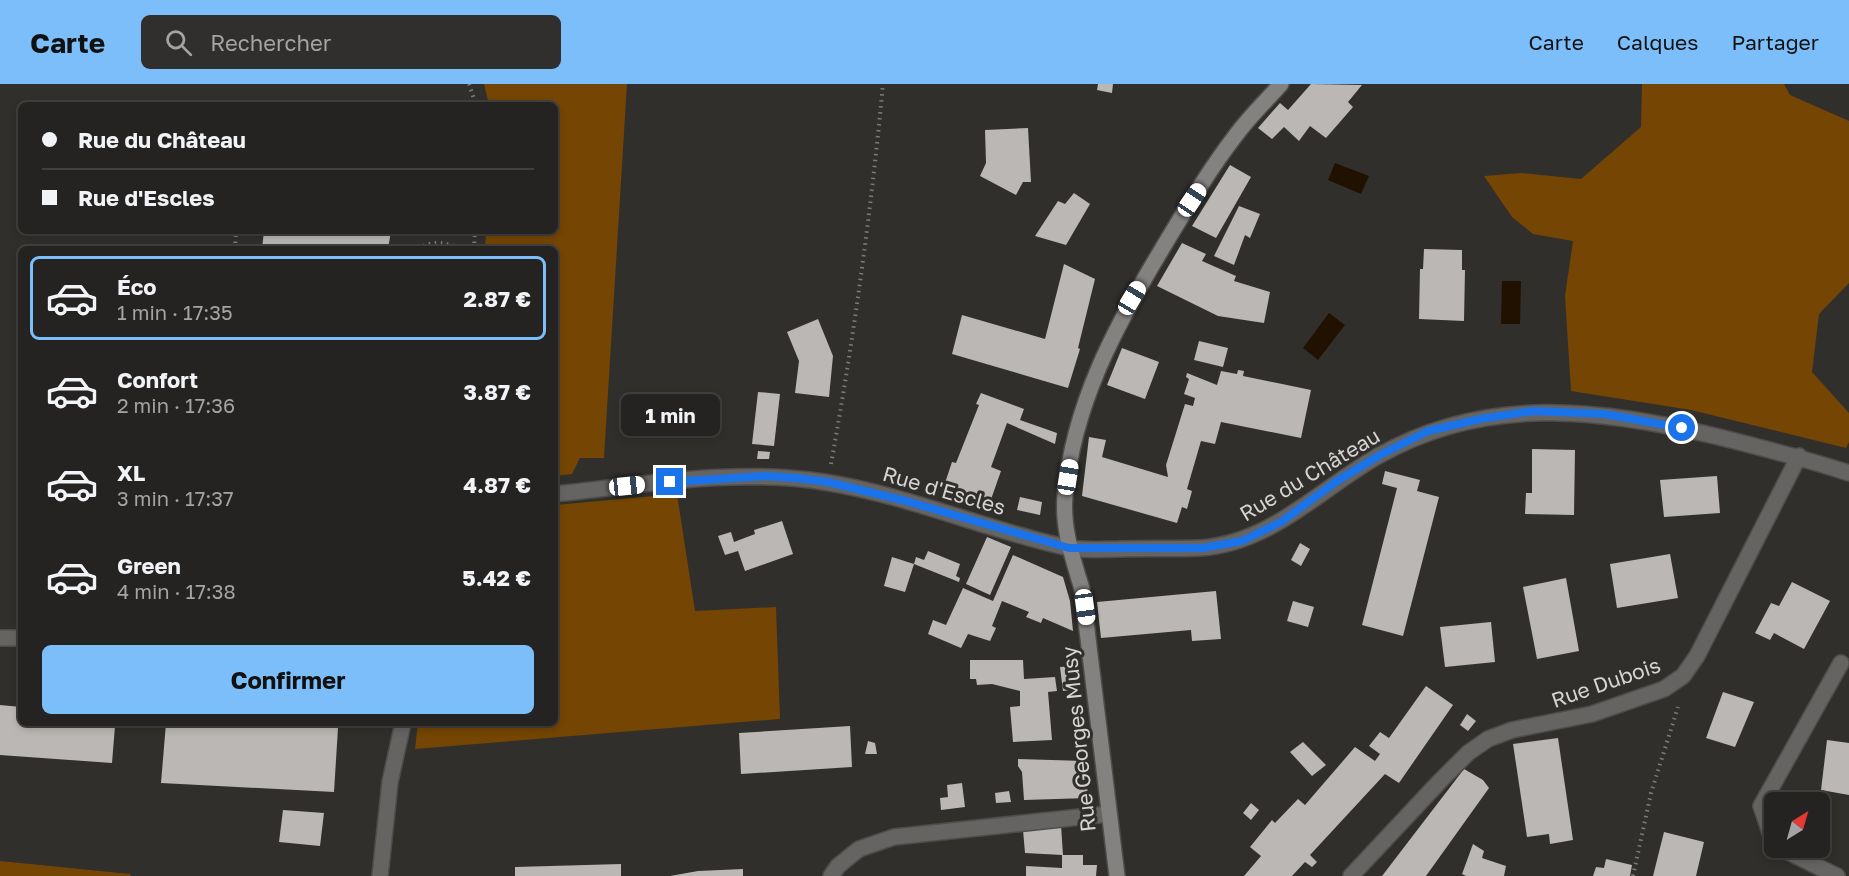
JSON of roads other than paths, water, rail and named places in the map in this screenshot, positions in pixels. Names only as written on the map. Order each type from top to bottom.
[{"type":"street","name":"Rue Georges Musy","points":[[1117,876],[1084,599],[1069,548],[1065,498],[1074,436],[1098,365],[1132,298],[1192,200],[1236,135],[1281,84]]},
{"type":"street","name":"Rue du Château","points":[[1069,548],[1203,548],[1242,541],[1281,522],[1337,481],[1380,455],[1428,431],[1480,419],[1533,411],[1605,414],[1682,428],[1799,456],[1849,473]]},
{"type":"street","name":"Rue Dubois","points":[[1352,876],[1441,780],[1468,753],[1488,739],[1512,730],[1592,714],[1664,689],[1683,676],[1697,656],[1799,456]]},
{"type":"street","name":"Rue d'Escles","points":[[558,494],[670,482],[766,476],[828,482],[906,501],[1069,548]]},
{"type":"street","points":[[0,638],[18,638]]},
{"type":"street","points":[[1769,792],[1841,663]]},
{"type":"street","points":[[380,876],[390,782],[402,726]]},
{"type":"street","points":[[1764,801],[1761,806],[1764,815]]},
{"type":"street","points":[[831,876],[838,866],[859,849],[894,837],[1108,814]]},
{"type":"street","points":[[1800,858],[1837,876]]}]
